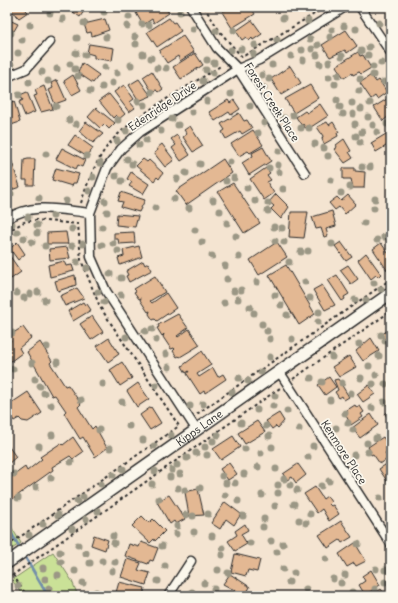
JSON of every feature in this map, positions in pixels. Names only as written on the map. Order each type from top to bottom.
[{"type":"street","name":"Forest Creek Place","points":[[191,7],[217,48],[238,69],[306,173]]},
{"type":"street","name":"Edenridge Drive","points":[[196,429],[106,291],[91,256],[90,213],[107,168],[121,149],[140,132],[238,69],[259,60],[345,7]]},
{"type":"street","points":[[360,7],[391,53]]},
{"type":"street","points":[[7,77],[26,69],[50,42]]},
{"type":"street","points":[[7,219],[14,214],[37,207],[90,213]]},
{"type":"street","name":"Kipps Lane","points":[[7,563],[196,429],[391,294]]},
{"type":"street","name":"Kenmore Place","points":[[279,371],[391,544]]},
{"type":"street","points":[[168,596],[191,561]]},
{"type":"path","points":[[204,7],[221,33],[242,57],[326,7]]},
{"type":"path","points":[[7,232],[24,222],[36,220],[78,224],[81,260],[100,306],[179,426]]},
{"type":"path","points":[[7,546],[391,279]]},
{"type":"path","points":[[7,579],[391,311]]},
{"type":"path","points":[[13,575],[27,596]]},
{"type":"green space","points":[[7,520],[21,543],[7,552]]},
{"type":"green space","points":[[53,552],[72,581],[78,596],[23,596],[12,580]]},
{"type":"building","points":[[7,7],[23,7],[28,12],[19,18]]},
{"type":"building","points":[[77,7],[86,8],[80,17],[73,12]]},
{"type":"building","points":[[146,7],[165,7],[169,13],[154,23],[152,19],[143,25],[136,13]]},
{"type":"building","points":[[230,7],[251,7],[255,14],[232,28],[222,12]]},
{"type":"building","points":[[169,18],[173,23],[175,22],[181,31],[157,47],[147,32]]},
{"type":"building","points":[[7,19],[18,24],[14,31],[10,29],[7,32]]},
{"type":"building","points":[[105,19],[109,30],[92,36],[91,32],[87,33],[84,24]]},
{"type":"building","points":[[252,20],[262,34],[253,40],[252,38],[249,41],[246,37],[242,40],[236,31]]},
{"type":"building","points":[[346,30],[357,46],[347,53],[345,50],[330,57],[322,45]]},
{"type":"building","points":[[183,36],[194,52],[180,61],[178,56],[167,63],[159,51]]},
{"type":"building","points":[[89,44],[114,48],[112,61],[94,58],[94,55],[87,53]]},
{"type":"building","points":[[358,52],[360,56],[363,55],[371,68],[361,74],[359,72],[353,75],[352,73],[344,78],[336,66]]},
{"type":"building","points":[[195,53],[203,65],[181,79],[173,67]]},
{"type":"building","points":[[82,63],[99,75],[93,83],[78,73]]},
{"type":"building","points":[[290,66],[301,83],[281,95],[271,79]]},
{"type":"building","points":[[152,71],[163,89],[159,92],[157,90],[152,92],[143,77]]},
{"type":"building","points":[[73,75],[81,90],[72,95],[64,81]]},
{"type":"building","points":[[371,75],[376,82],[379,80],[387,92],[377,99],[375,96],[371,99],[360,83]]},
{"type":"building","points":[[139,79],[151,96],[139,101],[129,85]]},
{"type":"building","points":[[57,80],[66,100],[55,104],[49,90],[53,88],[51,83]]},
{"type":"building","points":[[124,85],[134,99],[130,102],[135,108],[129,112],[114,92]]},
{"type":"building","points":[[310,85],[318,98],[294,113],[285,99]]},
{"type":"building","points":[[44,86],[53,109],[41,112],[34,96],[37,95],[35,90]]},
{"type":"building","points":[[27,92],[35,112],[25,116],[19,102],[23,100],[20,95]]},
{"type":"building","points":[[109,94],[125,114],[119,119],[116,115],[113,118],[99,101]]},
{"type":"building","points":[[10,99],[11,102],[14,101],[20,122],[11,125],[7,112],[7,100]]},
{"type":"building","points":[[387,99],[391,103],[391,119],[389,116],[383,121],[374,107]]},
{"type":"building","points":[[228,100],[230,103],[234,100],[240,109],[231,115],[229,112],[215,121],[209,112]]},
{"type":"building","points":[[320,104],[328,116],[311,127],[310,125],[305,128],[303,124],[302,126],[296,117],[305,111],[307,113]]},
{"type":"building","points":[[96,108],[115,123],[109,129],[104,124],[100,128],[88,117]]},
{"type":"building","points":[[239,113],[244,121],[247,120],[252,128],[242,134],[240,131],[226,139],[222,132],[225,130],[221,124]]},
{"type":"building","points":[[86,122],[103,134],[93,143],[79,131]]},
{"type":"building","points":[[327,122],[329,125],[333,122],[339,132],[337,133],[338,136],[324,144],[322,139],[323,136],[317,127]]},
{"type":"building","points":[[190,126],[203,146],[193,152],[183,137],[187,134],[184,130]]},
{"type":"building","points":[[253,130],[263,145],[250,153],[248,151],[239,156],[231,144]]},
{"type":"building","points":[[391,131],[391,143],[376,152],[371,143]]},
{"type":"building","points":[[75,135],[93,148],[86,156],[68,145]]},
{"type":"building","points":[[177,135],[190,155],[181,161],[172,148],[176,145],[171,139]]},
{"type":"building","points":[[344,139],[353,158],[345,163],[334,149],[337,147],[336,145]]},
{"type":"building","points":[[162,144],[174,160],[165,167],[154,153]]},
{"type":"building","points":[[263,147],[271,161],[249,175],[242,163],[253,156],[252,153]]},
{"type":"building","points":[[62,148],[85,160],[82,167],[78,165],[76,169],[56,159]]},
{"type":"building","points":[[11,159],[20,187],[8,191],[7,160]]},
{"type":"building","points":[[35,159],[34,185],[27,185],[27,180],[23,180],[24,160]]},
{"type":"building","points":[[143,159],[147,162],[149,160],[163,173],[159,179],[157,177],[154,181],[136,166]]},
{"type":"building","points":[[223,159],[232,173],[186,205],[176,191]]},
{"type":"building","points":[[56,168],[79,174],[76,183],[73,183],[72,186],[52,180]]},
{"type":"building","points":[[266,168],[270,173],[267,175],[271,180],[267,182],[274,193],[264,200],[250,179]]},
{"type":"building","points":[[343,168],[355,168],[355,171],[365,172],[364,188],[353,188],[351,179],[343,179]]},
{"type":"building","points":[[131,172],[149,184],[143,194],[129,186],[132,182],[127,179]]},
{"type":"building","points":[[233,183],[260,223],[244,233],[218,192]]},
{"type":"building","points":[[121,192],[145,200],[139,212],[121,207],[123,202],[118,201]]},
{"type":"building","points":[[276,194],[289,207],[281,219],[271,209],[274,206],[269,202]]},
{"type":"building","points":[[348,195],[356,204],[345,214],[339,207],[335,210],[329,203],[337,197],[341,201]]},
{"type":"building","points":[[332,211],[336,226],[326,229],[328,236],[324,237],[321,228],[316,229],[312,217]]},
{"type":"building","points":[[291,212],[308,212],[304,238],[289,237]]},
{"type":"building","points":[[117,214],[138,216],[135,227],[116,225]]},
{"type":"building","points":[[66,232],[68,244],[47,244],[47,233]]},
{"type":"building","points":[[134,232],[135,243],[119,244],[118,239],[114,239],[114,233]]},
{"type":"building","points":[[17,242],[25,254],[18,260],[10,249]]},
{"type":"building","points":[[277,242],[287,257],[259,275],[250,260]]},
{"type":"building","points":[[341,242],[352,257],[346,261],[335,246]]},
{"type":"building","points":[[381,243],[391,257],[390,268],[387,270],[373,249]]},
{"type":"building","points":[[139,246],[142,257],[120,265],[118,258],[124,256],[123,250]]},
{"type":"building","points":[[67,247],[70,258],[50,260],[49,249]]},
{"type":"building","points":[[7,252],[21,272],[11,279],[7,274]]},
{"type":"building","points":[[366,253],[381,274],[378,277],[376,275],[371,279],[358,260]]},
{"type":"building","points":[[64,261],[66,266],[72,265],[74,271],[50,277],[48,265]]},
{"type":"building","points":[[143,261],[145,265],[148,263],[152,270],[129,282],[126,276],[128,275],[126,271]]},
{"type":"building","points":[[286,265],[315,314],[299,325],[269,275]]},
{"type":"building","points":[[348,265],[358,279],[351,284],[340,270]]},
{"type":"building","points":[[75,275],[76,285],[58,291],[55,281]]},
{"type":"building","points":[[337,275],[349,294],[344,297],[345,299],[342,301],[328,280]]},
{"type":"building","points":[[155,276],[165,292],[150,301],[152,303],[166,293],[176,308],[157,321],[155,319],[153,320],[149,314],[150,311],[148,312],[140,300],[141,298],[139,299],[134,292],[136,291],[134,289]]},
{"type":"building","points":[[322,285],[335,305],[325,310],[313,290]]},
{"type":"building","points":[[77,288],[84,298],[65,306],[60,296]]},
{"type":"building","points":[[83,302],[85,305],[87,304],[91,310],[73,321],[68,311]]},
{"type":"building","points":[[178,314],[188,328],[177,336],[178,337],[189,329],[200,345],[180,357],[177,357],[173,351],[175,349],[171,349],[163,337],[164,334],[162,336],[157,328],[159,327],[158,325]]},
{"type":"building","points":[[92,316],[103,332],[91,340],[80,324]]},
{"type":"building","points":[[23,327],[31,338],[19,348],[22,353],[7,364],[7,344],[11,341],[8,336]]},
{"type":"building","points":[[391,328],[391,342],[388,344],[381,335]]},
{"type":"building","points":[[109,338],[119,354],[108,362],[97,346]]},
{"type":"building","points":[[371,338],[379,351],[363,361],[356,351]]},
{"type":"building","points":[[40,342],[52,361],[50,363],[65,386],[68,385],[81,404],[78,407],[92,429],[95,426],[107,448],[95,457],[83,437],[80,439],[64,413],[66,411],[55,395],[52,396],[27,352]]},
{"type":"building","points":[[202,351],[211,365],[197,374],[199,377],[213,368],[218,377],[223,374],[226,379],[205,393],[204,391],[200,394],[187,374],[189,371],[186,373],[182,366]]},
{"type":"building","points":[[349,356],[356,367],[339,377],[332,367]]},
{"type":"building","points":[[122,362],[132,378],[120,386],[110,370]]},
{"type":"building","points":[[329,377],[336,387],[325,395],[318,385]]},
{"type":"building","points":[[338,379],[349,397],[344,400],[342,396],[339,398],[335,392],[338,390],[334,380]]},
{"type":"building","points":[[138,383],[149,399],[137,407],[127,391]]},
{"type":"building","points":[[369,385],[375,394],[363,402],[357,394]]},
{"type":"building","points":[[28,392],[42,413],[28,422],[22,421],[19,418],[14,421],[7,411],[7,406]]},
{"type":"building","points":[[355,405],[357,408],[360,406],[364,412],[361,414],[363,417],[351,425],[344,412]]},
{"type":"building","points":[[151,407],[161,423],[150,430],[140,415]]},
{"type":"building","points":[[391,410],[391,423],[385,414]]},
{"type":"building","points":[[279,413],[284,421],[278,428],[276,426],[272,429],[266,421]]},
{"type":"building","points":[[371,414],[378,425],[360,438],[352,428]]},
{"type":"building","points":[[257,421],[265,432],[245,444],[238,433]]},
{"type":"building","points":[[233,436],[240,447],[221,460],[213,449]]},
{"type":"building","points":[[73,437],[83,452],[73,459],[70,456],[52,467],[53,470],[7,503],[7,480],[25,467],[27,471],[42,459],[40,457],[61,443],[63,445]]},
{"type":"building","points":[[383,437],[391,449],[385,453],[389,458],[380,464],[373,454],[371,455],[368,447]]},
{"type":"building","points":[[7,444],[16,457],[7,465]]},
{"type":"building","points":[[391,461],[391,482],[389,484],[379,469]]},
{"type":"building","points":[[229,463],[237,474],[228,480],[220,469]]},
{"type":"building","points":[[298,464],[306,475],[296,483],[292,477],[287,480],[283,474]]},
{"type":"building","points":[[315,487],[323,499],[327,496],[331,502],[329,504],[331,506],[333,505],[339,514],[329,521],[322,509],[317,513],[304,494]]},
{"type":"building","points":[[198,489],[204,515],[189,516],[185,492]]},
{"type":"building","points":[[169,495],[185,519],[176,524],[174,521],[170,524],[157,502]]},
{"type":"building","points":[[225,502],[241,514],[234,525],[226,519],[220,529],[211,523]]},
{"type":"building","points":[[142,516],[149,523],[153,519],[165,531],[155,541],[154,539],[150,543],[132,526]]},
{"type":"building","points":[[341,521],[352,537],[342,543],[340,540],[328,548],[319,535]]},
{"type":"building","points":[[245,524],[248,530],[241,534],[247,544],[235,551],[228,541],[237,535],[235,531]]},
{"type":"building","points":[[94,535],[108,540],[105,550],[91,545]]},
{"type":"building","points":[[141,542],[158,548],[153,561],[150,560],[148,564],[125,556],[129,544],[139,547]]},
{"type":"building","points":[[355,543],[366,561],[356,566],[354,563],[347,567],[339,554]]},
{"type":"building","points":[[235,554],[260,560],[257,572],[248,570],[246,576],[231,572]]},
{"type":"building","points":[[127,559],[141,563],[138,570],[150,573],[146,585],[121,577]]},
{"type":"building","points":[[371,570],[380,585],[365,595],[359,585],[365,581],[362,576]]},
{"type":"building","points":[[230,574],[250,587],[245,596],[223,584]]},
{"type":"building","points":[[119,582],[145,588],[143,596],[115,596]]},
{"type":"building","points":[[381,589],[386,596],[371,596]]},
{"type":"building","points":[[216,590],[219,596],[201,596],[210,591],[211,593]]},
{"type":"waterway","points":[[7,526],[21,550]]},
{"type":"waterway","points":[[24,555],[48,596]]}]
